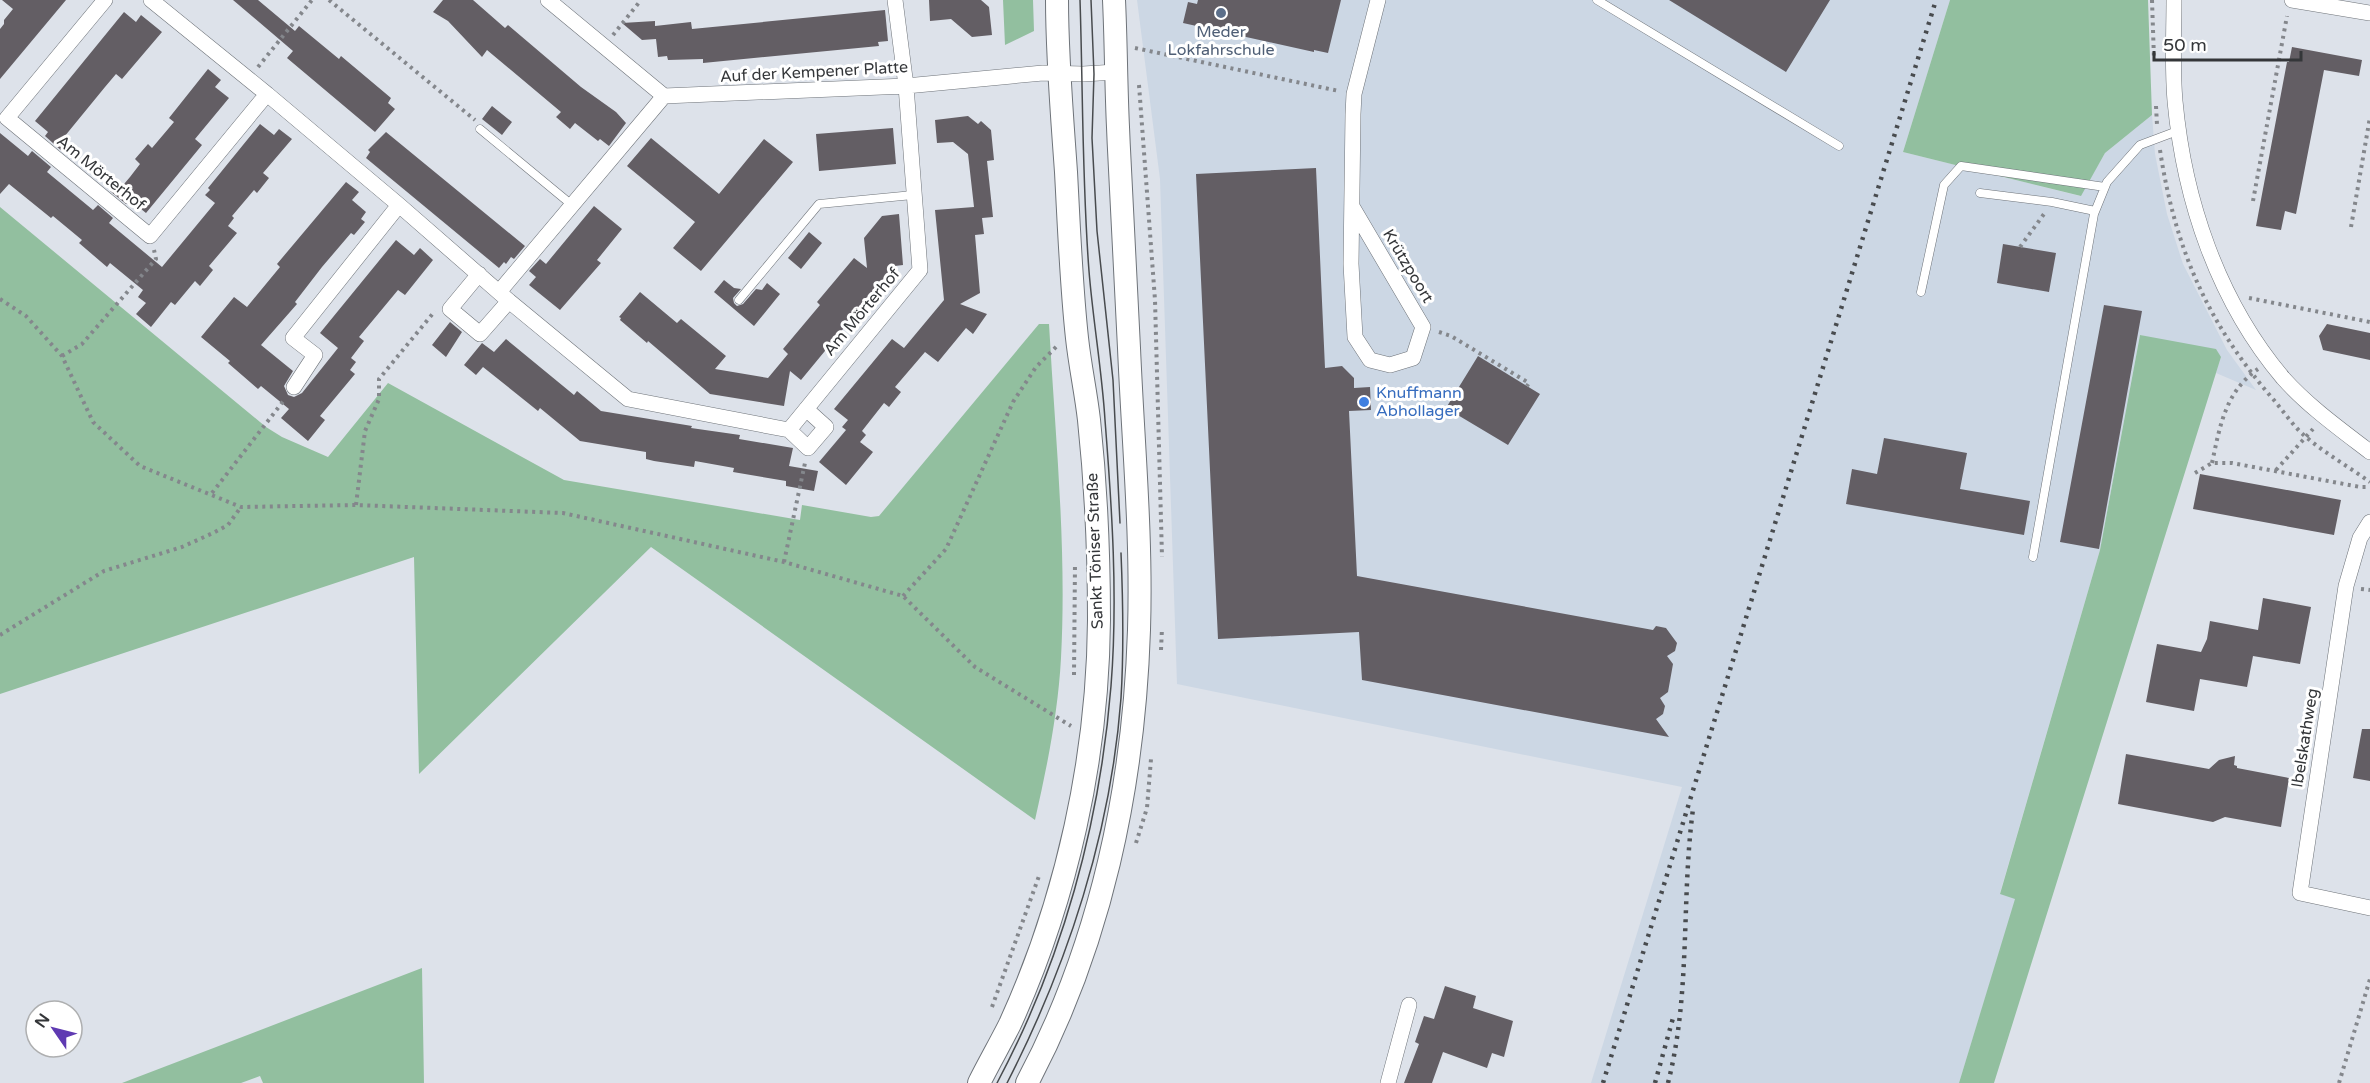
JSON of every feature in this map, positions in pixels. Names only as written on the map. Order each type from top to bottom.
[{"type":"main road","name":"Sankt Töniser Straße","points":[[979,1083],[1009,1024],[1040,950],[1064,874],[1079,811],[1090,732],[1099,621],[1089,422],[1065,338],[1057,0]]},
{"type":"main road","points":[[1027,1083],[1076,972],[1094,918],[1110,860],[1125,788],[1135,704],[1139,627],[1138,544],[1114,0]]},
{"type":"street","name":"Am Mörterhof","points":[[105,0],[7,118],[150,236],[267,94]]},
{"type":"street","points":[[151,0],[267,94],[504,297],[628,399],[789,430],[808,448],[826,427],[806,409]]},
{"type":"street","points":[[479,274],[450,309],[480,334],[504,297],[572,205],[664,96],[548,0]]},
{"type":"street","name":"Am Mörterhof","points":[[789,430],[920,270],[906,86],[895,0]]},
{"type":"street","name":"Krützpoort","points":[[1353,208],[1423,327],[1413,358],[1390,365],[1370,360],[1355,337],[1351,264],[1354,94],[1378,0]]},
{"type":"street","points":[[2174,0],[2175,100],[2187,182],[2207,245],[2233,306],[2283,378],[2328,421],[2370,452]]},
{"type":"street","points":[[2290,6],[2370,13]]},
{"type":"street","name":"Auf der Kempener Platte","points":[[664,96],[906,86],[1043,73],[1116,72]]},
{"type":"street","points":[[294,387],[315,356],[293,338],[399,205]]},
{"type":"street","name":"Ibelskathweg","points":[[2370,522],[2360,538],[2346,586],[2300,893],[2370,908]]},
{"type":"street","points":[[1388,1083],[1409,1005]]},
{"type":"lane","points":[[1598,0],[1839,146]]},
{"type":"lane","points":[[480,129],[572,205]]},
{"type":"lane","points":[[2033,557],[2095,211],[2107,182],[2140,145],[2180,130]]},
{"type":"lane","points":[[1921,292],[1944,185],[1960,166],[2105,188]]},
{"type":"lane","points":[[1980,193],[2052,202],[2095,211]]},
{"type":"lane","points":[[739,300],[819,204],[913,195]]},
{"type":"path","points":[[249,79],[312,0]]},
{"type":"path","points":[[329,0],[476,121],[480,129]]},
{"type":"path","points":[[604,46],[641,0]]},
{"type":"path","points":[[2253,201],[2290,6]]},
{"type":"path","points":[[1116,43],[1354,94]]},
{"type":"path","points":[[2351,227],[2370,117]]},
{"type":"path","points":[[2020,247],[2052,202]]},
{"type":"path","points":[[62,356],[82,344],[156,259],[150,236]]},
{"type":"path","points":[[356,505],[365,431],[379,399],[379,379],[448,295],[464,292]]},
{"type":"path","points":[[2228,294],[2370,322]]},
{"type":"path","points":[[0,299],[26,316],[62,356],[93,422],[141,466],[212,493],[240,507],[356,505],[564,513],[784,562],[903,596],[975,667],[1073,727],[1074,716]]},
{"type":"path","points":[[1423,327],[1451,336],[1528,383],[1527,386]]},
{"type":"path","points":[[1060,356],[1065,338]]},
{"type":"path","points":[[903,596],[946,549],[1013,402],[1036,367],[1065,338]]},
{"type":"path","points":[[2212,463],[2220,426],[2235,391],[2240,383],[2271,360]]},
{"type":"path","points":[[212,493],[294,387]]},
{"type":"path","points":[[2276,471],[2304,438]]},
{"type":"path","points":[[784,562],[808,448]]},
{"type":"path","points":[[2195,473],[2212,463],[2232,463],[2370,487]]},
{"type":"path","points":[[0,635],[105,571],[182,547],[228,525],[240,507]]},
{"type":"path","points":[[1074,680],[1075,562]]},
{"type":"path","points":[[990,1013],[1043,866]]},
{"type":"path","points":[[2338,1083],[2370,979]]},
{"type":"shaded area","points":[[1137,0],[1950,0],[1903,152],[2080,196],[2105,153],[2152,115],[2155,154],[2167,214],[2183,264],[2227,350],[2256,390],[2216,373],[2221,357],[2140,335],[2100,550],[2000,893],[2016,898],[1959,1083],[1591,1083],[1682,787],[1177,684],[1160,179]]},
{"type":"green space","points":[[1003,0],[1033,0],[1034,31],[1005,45]]},
{"type":"green space","points":[[1950,0],[2148,0],[2152,115],[2105,153],[2081,196],[1903,152]]},
{"type":"green space","points":[[0,207],[266,427],[282,437],[328,457],[388,383],[564,480],[800,520],[802,505],[871,517],[879,516],[1039,324],[1049,324],[1060,491],[1061,658],[1055,719],[1035,820],[651,547],[419,774],[414,557],[0,694]]},
{"type":"green space","points":[[2140,335],[2216,349],[2221,357],[1994,1083],[1959,1083],[2015,899],[2000,894],[2100,550]]},
{"type":"green space","points":[[422,968],[424,1083],[263,1083],[260,1076],[241,1083],[122,1083]]},
{"type":"building","points":[[2,0],[66,0],[0,79],[0,29],[13,9]]},
{"type":"building","points":[[233,0],[258,0],[295,31],[299,26],[339,59],[341,56],[391,98],[388,103],[395,109],[375,132],[287,58],[293,51]]},
{"type":"building","points":[[443,0],[473,0],[505,28],[508,25],[581,87],[616,112],[626,123],[609,146],[600,139],[598,141],[575,123],[570,129],[556,117],[561,112],[487,50],[482,57],[448,21],[433,12]]},
{"type":"building","points":[[929,0],[981,0],[989,7],[992,35],[972,37],[951,19],[930,21]]},
{"type":"building","points":[[1198,0],[1341,0],[1328,53],[1314,50],[1314,52],[1183,23],[1188,2],[1197,4]]},
{"type":"building","points":[[1669,0],[1830,0],[1786,72]]},
{"type":"building","points":[[885,10],[888,41],[878,42],[879,46],[703,63],[703,59],[668,60],[667,56],[658,57],[656,39],[642,40],[622,23],[655,21],[655,26],[691,22],[692,29]]},
{"type":"building","points":[[124,12],[136,22],[141,15],[162,32],[122,79],[116,74],[105,87],[60,142],[67,147],[63,152],[45,136],[48,132],[35,121]]},
{"type":"building","points":[[2292,47],[2362,60],[2359,76],[2324,70],[2296,214],[2285,211],[2281,230],[2256,226],[2287,62],[2289,62]]},
{"type":"building","points":[[208,69],[221,80],[215,87],[229,98],[195,139],[202,145],[146,213],[130,200],[126,204],[110,191],[115,186],[119,190],[130,177],[140,164],[135,159],[148,144],[152,148],[174,122],[169,118]]},
{"type":"building","points":[[492,106],[512,122],[502,135],[482,119]]},
{"type":"building","points":[[968,116],[978,124],[981,121],[991,130],[994,160],[987,161],[993,217],[982,218],[984,234],[975,235],[980,293],[960,304],[987,314],[973,334],[966,328],[938,362],[925,352],[895,387],[901,392],[889,407],[884,403],[862,431],[866,435],[860,442],[873,452],[846,485],[819,462],[846,430],[842,427],[848,420],[834,409],[892,339],[904,348],[944,300],[935,210],[974,207],[968,154],[953,142],[937,143],[935,120]]},
{"type":"building","points":[[260,124],[274,135],[279,129],[292,139],[263,173],[269,178],[257,193],[254,190],[232,216],[234,218],[228,226],[237,233],[209,266],[213,270],[200,286],[195,281],[175,305],[171,302],[151,327],[136,314],[146,303],[138,297],[143,290],[110,263],[107,267],[79,243],[82,240],[9,184],[0,194],[0,133],[28,156],[32,151],[51,167],[47,172],[93,210],[98,205],[113,218],[109,223],[162,267],[215,203],[205,195],[210,190],[208,188]]},
{"type":"building","points":[[893,128],[896,164],[819,171],[816,134]]},
{"type":"building","points":[[386,132],[525,246],[514,259],[511,257],[499,268],[366,158],[370,152],[368,150]]},
{"type":"building","points":[[651,138],[719,194],[764,139],[793,162],[701,271],[673,248],[695,222],[627,166]]},
{"type":"building","points":[[1316,168],[1325,368],[1342,366],[1354,378],[1354,388],[1370,387],[1371,410],[1349,411],[1357,576],[1653,630],[1656,626],[1666,628],[1677,643],[1675,651],[1667,656],[1673,664],[1668,692],[1660,698],[1665,706],[1663,714],[1656,719],[1669,737],[1362,680],[1359,632],[1218,639],[1196,174]]},
{"type":"building","points":[[346,182],[359,192],[352,200],[366,212],[361,219],[365,222],[354,235],[351,233],[322,267],[295,302],[297,304],[261,345],[293,371],[284,386],[288,395],[294,397],[302,393],[338,348],[320,333],[396,240],[414,255],[420,248],[433,260],[405,295],[398,290],[359,337],[364,341],[351,358],[356,362],[350,370],[355,374],[320,416],[325,420],[308,441],[281,418],[289,409],[261,386],[258,389],[228,363],[230,361],[201,337],[234,297],[247,307],[280,267],[277,264]]},
{"type":"building","points":[[594,206],[622,229],[597,260],[601,263],[560,310],[529,285],[536,277],[529,271],[540,259],[546,264]]},
{"type":"building","points":[[899,214],[903,265],[895,266],[801,380],[790,371],[784,406],[710,394],[620,320],[619,317],[640,292],[677,323],[681,319],[726,356],[715,369],[768,378],[788,354],[783,349],[820,305],[817,302],[854,258],[867,268],[864,238],[882,216]]},
{"type":"building","points":[[809,232],[822,243],[801,269],[788,258]]},
{"type":"building","points":[[2003,244],[2056,253],[2049,292],[1997,283]]},
{"type":"building","points":[[724,280],[734,288],[741,289],[733,298],[737,306],[743,304],[756,289],[762,290],[767,283],[780,294],[754,326],[714,292]]},
{"type":"building","points":[[2104,305],[2142,311],[2099,549],[2060,542]]},
{"type":"building","points":[[450,322],[462,332],[446,357],[432,345]]},
{"type":"building","points":[[2327,324],[2370,333],[2370,360],[2323,350],[2319,336]]},
{"type":"building","points":[[506,339],[574,395],[577,391],[601,411],[740,435],[739,439],[793,448],[789,466],[818,471],[814,491],[786,486],[786,481],[733,472],[734,468],[695,461],[694,467],[654,461],[646,459],[646,452],[580,441],[540,408],[538,411],[483,367],[476,375],[464,365],[482,343],[494,352]]},
{"type":"building","points":[[1478,356],[1540,394],[1508,445],[1446,408]]},
{"type":"building","points":[[1884,438],[1967,453],[1960,489],[2030,501],[2024,535],[1846,504],[1852,469],[1877,474]]},
{"type":"building","points":[[2200,474],[2341,500],[2334,535],[2193,509]]},
{"type":"building","points":[[2263,598],[2311,607],[2300,664],[2253,656],[2247,687],[2200,679],[2194,711],[2146,702],[2157,644],[2201,652],[2207,639],[2210,621],[2258,630]]},
{"type":"building","points":[[2362,729],[2370,729],[2370,781],[2353,778]]},
{"type":"building","points":[[2126,754],[2209,769],[2219,760],[2235,756],[2234,765],[2237,768],[2289,778],[2281,827],[2225,817],[2213,822],[2118,804]]},
{"type":"building","points":[[1445,986],[1476,996],[1473,1008],[1513,1021],[1504,1057],[1492,1053],[1487,1068],[1443,1052],[1432,1083],[1404,1083],[1419,1044],[1415,1042],[1424,1016],[1434,1019]]},
{"type":"tram line","points":[[997,1083],[1041,989],[1074,890],[1098,789],[1111,686],[1114,620],[1112,520],[1104,402],[1087,237],[1080,0]]},
{"type":"tram line","points":[[1091,0],[1094,74],[1092,138],[1097,231],[1113,380],[1120,523]]},
{"type":"tram line","points":[[1007,1083],[1029,1038],[1067,944],[1097,847],[1108,798],[1116,748],[1123,662],[1121,553]]},
{"type":"railway","points":[[1603,1083],[1936,0]]},
{"type":"railway","points":[[1668,1083],[1680,1015],[1689,843],[1693,809]]},
{"type":"railway","points":[[1655,1083],[1673,1018]]},
{"type":"place","name":"Meder Lokfahrschule","points":[[1221,13]]},
{"type":"place","name":"Knuffmann Abhollager","points":[[1364,402]]}]
